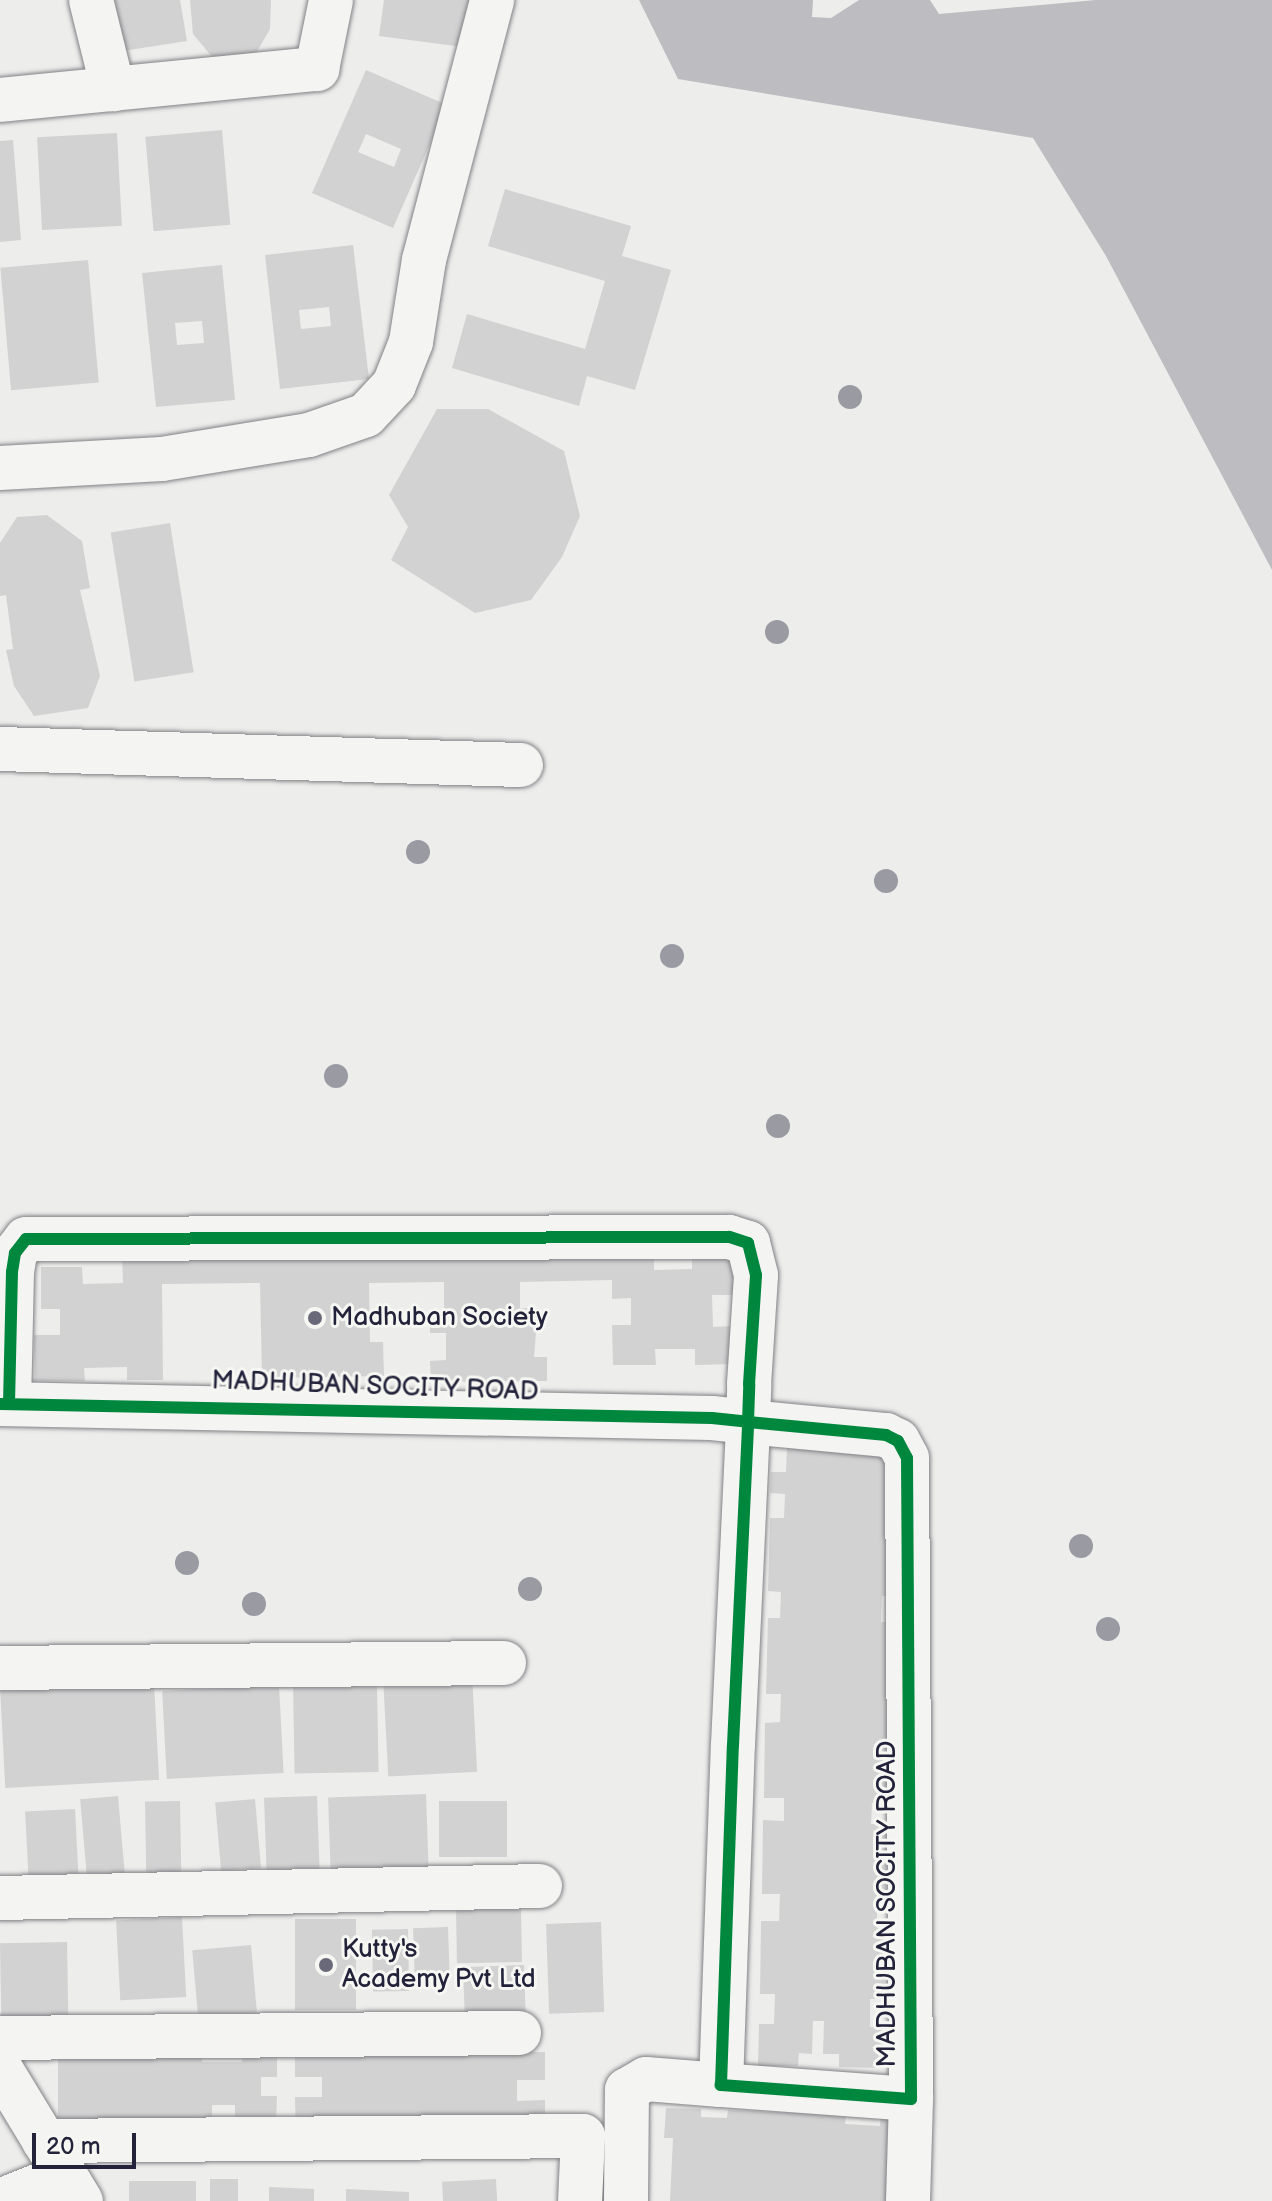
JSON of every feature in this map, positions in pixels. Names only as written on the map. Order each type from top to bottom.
[{"type":"street","points":[[91,0],[113,89]]},
{"type":"street","points":[[0,100],[317,69],[331,0]]},
{"type":"street","points":[[0,468],[162,459],[309,435],[366,415],[394,385],[411,342],[424,260],[492,0]]},
{"type":"street","points":[[0,749],[521,765]]},
{"type":"street","points":[[5,1404],[12,1272],[15,1253],[26,1239],[729,1237],[748,1243],[755,1255],[721,2085]]},
{"type":"street","name":"MADHUBAN SOCITY ROAD","points":[[5,1404],[748,1422],[886,1435],[907,1458],[911,2099],[646,2079],[627,2090],[626,2201]]},
{"type":"street","points":[[0,1668],[504,1663]]},
{"type":"street","points":[[0,1898],[540,1886]]},
{"type":"street","points":[[0,2038],[519,2033]]},
{"type":"street","points":[[0,2068],[63,2172]]},
{"type":"street","points":[[908,2201],[911,2099]]},
{"type":"street","points":[[0,2201],[63,2172],[583,2136],[580,2201]]},
{"type":"shaded area","points":[[639,0],[813,0],[812,17],[831,18],[859,0],[930,0],[939,14],[1096,0],[1272,0],[1272,570],[1106,256],[1033,138],[678,79]]},
{"type":"building","points":[[115,0],[180,0],[187,41],[123,51]]},
{"type":"building","points":[[190,0],[271,0],[270,29],[255,55],[213,58],[193,34]]},
{"type":"building","points":[[384,0],[469,0],[463,47],[379,36]]},
{"type":"building","points":[[366,70],[447,105],[393,228],[312,193]],"holes":[[[366,134],[401,149],[394,167],[358,152]]]},
{"type":"building","points":[[222,130],[230,225],[154,231],[145,137]]},
{"type":"building","points":[[117,133],[122,226],[42,230],[37,137]]},
{"type":"building","points":[[13,140],[21,240],[0,242],[0,141]]},
{"type":"building","points":[[505,189],[631,226],[622,256],[671,270],[635,390],[587,376],[579,406],[452,368],[467,314],[585,349],[605,281],[488,246]]},
{"type":"building","points":[[353,245],[369,379],[280,389],[265,255]],"holes":[[[329,307],[331,326],[301,329],[299,310]]]},
{"type":"building","points":[[88,260],[99,383],[11,390],[0,268]]},
{"type":"building","points":[[222,265],[235,400],[156,407],[142,273]],"holes":[[[202,321],[204,343],[177,345],[175,323]]]},
{"type":"building","points":[[437,409],[488,409],[564,451],[580,516],[562,557],[531,600],[475,613],[391,560],[408,527],[389,495]]},
{"type":"building","points":[[47,515],[82,541],[90,588],[80,590],[100,676],[88,708],[34,716],[14,686],[6,650],[13,649],[6,595],[0,596],[0,543],[17,517]]},
{"type":"building","points":[[170,523],[194,672],[134,682],[111,532]]},
{"type":"building","name":"Madhuban Society","points":[[654,1246],[654,1270],[692,1269],[692,1258],[733,1257],[734,1295],[712,1295],[713,1327],[734,1326],[735,1364],[695,1365],[695,1349],[655,1349],[656,1365],[613,1365],[612,1325],[631,1325],[631,1298],[612,1299],[612,1280],[520,1282],[520,1308],[538,1308],[534,1357],[547,1357],[547,1381],[431,1382],[430,1361],[446,1360],[446,1333],[430,1333],[430,1312],[444,1312],[444,1282],[369,1283],[370,1342],[383,1342],[384,1376],[262,1378],[260,1283],[162,1284],[163,1380],[127,1380],[127,1367],[84,1368],[85,1381],[35,1381],[34,1335],[60,1335],[60,1309],[41,1309],[41,1267],[82,1267],[83,1284],[123,1283],[122,1254]]},
{"type":"building","points":[[787,1448],[901,1450],[885,1498],[885,1524],[896,1524],[895,1596],[882,1596],[881,1622],[892,1622],[888,1804],[872,1803],[871,1824],[888,1824],[886,1901],[877,1901],[877,1928],[885,1929],[884,1999],[870,1999],[870,2027],[883,2028],[882,2068],[839,2067],[839,2054],[823,2054],[824,2021],[813,2021],[812,2054],[799,2053],[798,2066],[758,2066],[759,2024],[774,2024],[775,1994],[760,1994],[761,1921],[779,1921],[780,1894],[762,1894],[763,1820],[784,1821],[784,1798],[764,1798],[765,1723],[780,1722],[781,1694],[766,1694],[768,1618],[780,1618],[781,1592],[768,1591],[770,1518],[784,1518],[785,1494],[770,1493],[771,1472],[786,1472]]},
{"type":"building","points":[[472,1674],[477,1772],[388,1777],[383,1679]]},
{"type":"building","points":[[154,1683],[159,1780],[5,1788],[0,1691]]},
{"type":"building","points":[[377,1683],[379,1772],[295,1773],[293,1684]]},
{"type":"building","points":[[279,1685],[284,1773],[167,1779],[162,1691]]},
{"type":"building","points":[[426,1794],[429,1879],[331,1882],[328,1797]]},
{"type":"building","points":[[118,1796],[126,1884],[88,1887],[80,1799]]},
{"type":"building","points":[[317,1796],[320,1887],[267,1889],[264,1798]]},
{"type":"building","points":[[255,1799],[261,1868],[221,1871],[215,1802]]},
{"type":"building","points":[[180,1801],[181,1885],[146,1886],[145,1802]]},
{"type":"building","points":[[439,1801],[507,1801],[507,1857],[439,1857]]},
{"type":"building","points":[[75,1809],[79,1886],[29,1889],[25,1812]]},
{"type":"building","points":[[521,1908],[522,1962],[457,1963],[456,1909]]},
{"type":"building","points":[[182,1917],[186,1997],[120,2000],[116,1920]]},
{"type":"building","name":"Kutty's Academy Pvt Ltd","points":[[295,1919],[356,1919],[356,2010],[295,2010]]},
{"type":"building","points":[[601,1922],[604,2012],[549,2014],[546,1924]]},
{"type":"building","points":[[448,1927],[450,1980],[415,1981],[413,1928]]},
{"type":"building","points":[[408,1929],[409,1991],[373,1992],[372,1930]]},
{"type":"building","points":[[67,1942],[68,2017],[1,2018],[0,1943]]},
{"type":"building","points":[[251,1945],[257,2018],[199,2023],[192,1950]]},
{"type":"building","points":[[524,1965],[526,2023],[465,2025],[463,1967]]},
{"type":"building","points":[[533,2040],[533,2052],[545,2052],[545,2080],[517,2080],[517,2101],[545,2100],[545,2126],[296,2138],[295,2097],[322,2097],[322,2077],[295,2077],[295,2043]]},
{"type":"building","points":[[58,2051],[202,2051],[202,2062],[242,2062],[242,2051],[277,2052],[277,2077],[261,2077],[261,2096],[277,2096],[276,2122],[235,2122],[235,2105],[212,2105],[212,2121],[58,2121]]},
{"type":"building","points":[[666,2108],[701,2109],[701,2117],[727,2118],[728,2110],[846,2115],[845,2124],[880,2126],[881,2113],[906,2114],[893,2201],[670,2201],[673,2138],[664,2138]]},
{"type":"building","points":[[210,2179],[238,2179],[238,2201],[210,2201]]},
{"type":"building","points":[[496,2179],[497,2201],[443,2201],[442,2182]]},
{"type":"building","points":[[129,2181],[196,2181],[196,2201],[129,2201]]},
{"type":"building","points":[[269,2187],[314,2189],[314,2201],[269,2201]]},
{"type":"building","points":[[346,2189],[409,2192],[409,2201],[346,2201]]},
{"type":"cycle path","points":[[0,1404],[712,1418],[748,1422],[886,1435],[898,1441],[907,1458],[911,2099],[721,2085],[733,1745],[748,1422],[749,1384],[756,1275],[748,1243],[729,1237],[26,1239],[15,1253],[12,1272],[9,1403]]},
{"type":"place","name":"Madhuban Society","points":[[315,1318]]},
{"type":"place","name":"Kutty's Academy Pvt Ltd","points":[[326,1965]]}]
